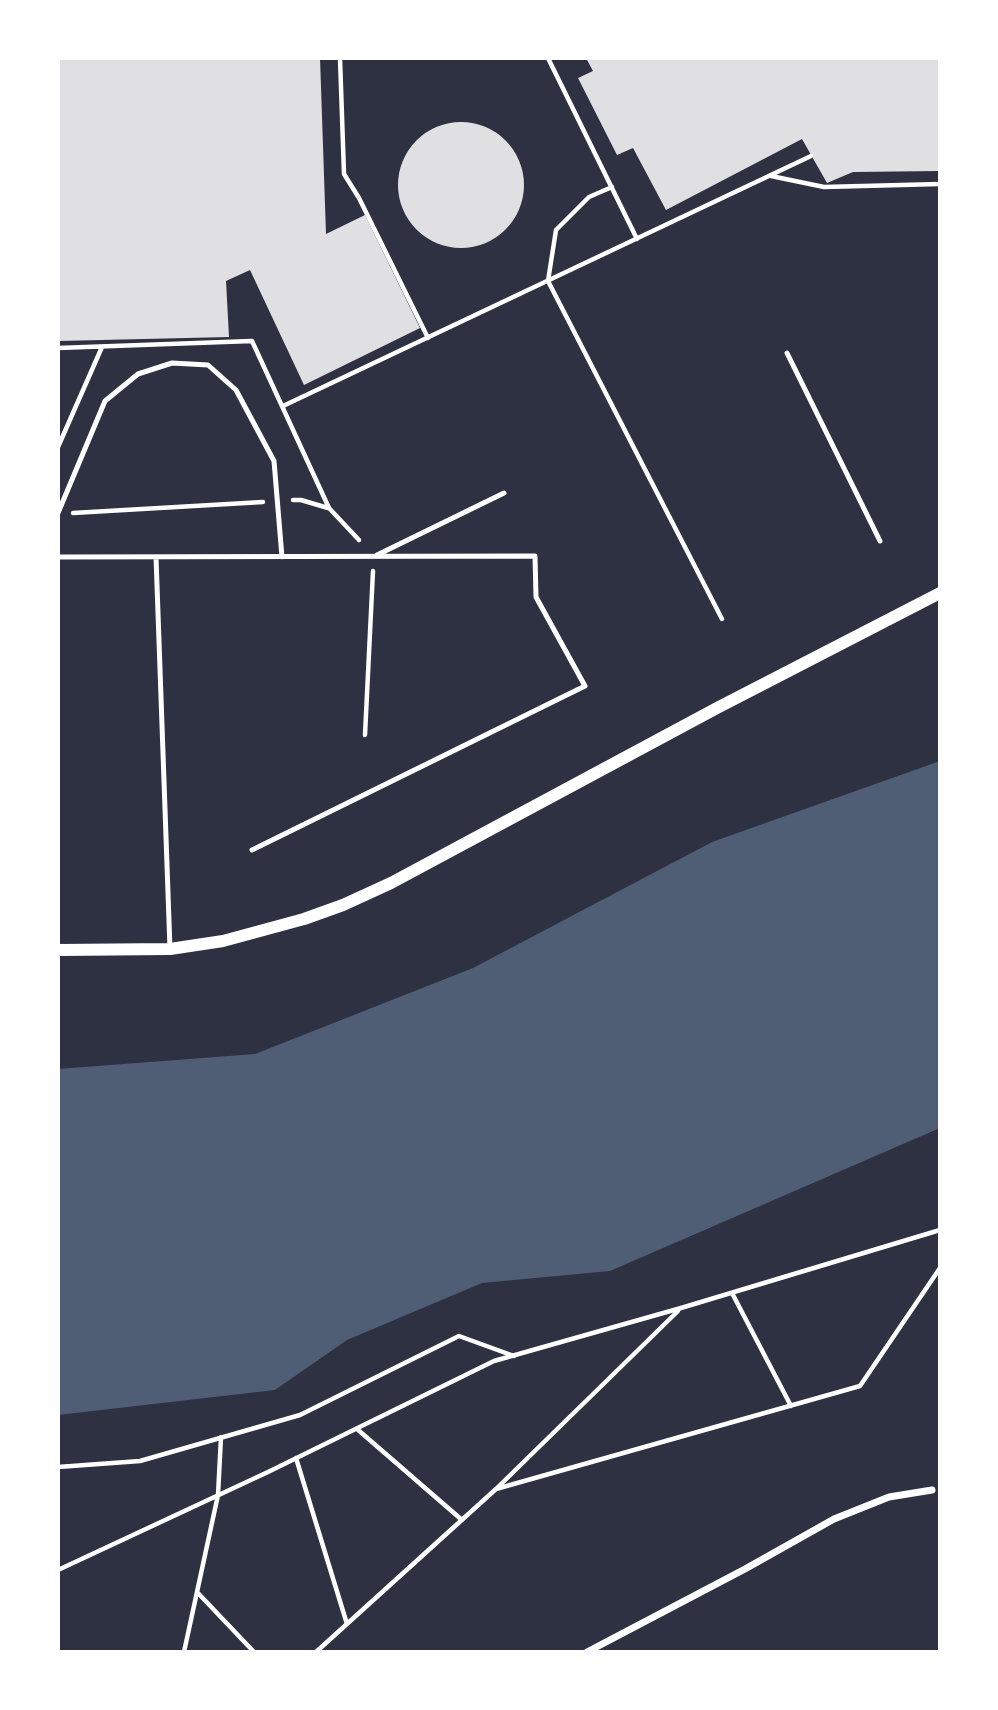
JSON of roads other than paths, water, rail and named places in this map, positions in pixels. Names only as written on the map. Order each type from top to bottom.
[{"type":"street","points":[[58,950],[170,949],[223,941],[304,919],[367,894],[940,593]]},
{"type":"street","points":[[587,1652],[834,1519],[889,1497],[932,1490]]},
{"type":"lane","points":[[787,353],[880,541]]},
{"type":"lane","points":[[58,513],[105,401],[138,374],[172,363],[208,365],[236,390],[274,461],[282,556]]},
{"type":"lane","points":[[374,557],[504,493]]},
{"type":"lane","points":[[156,556],[170,949]]},
{"type":"lane","points":[[58,557],[535,556],[536,597],[585,686],[252,850]]},
{"type":"water","points":[[940,761],[940,1128],[610,1271],[482,1283],[347,1340],[275,1390],[58,1415],[58,1069],[255,1054],[473,968],[712,842]]}]
